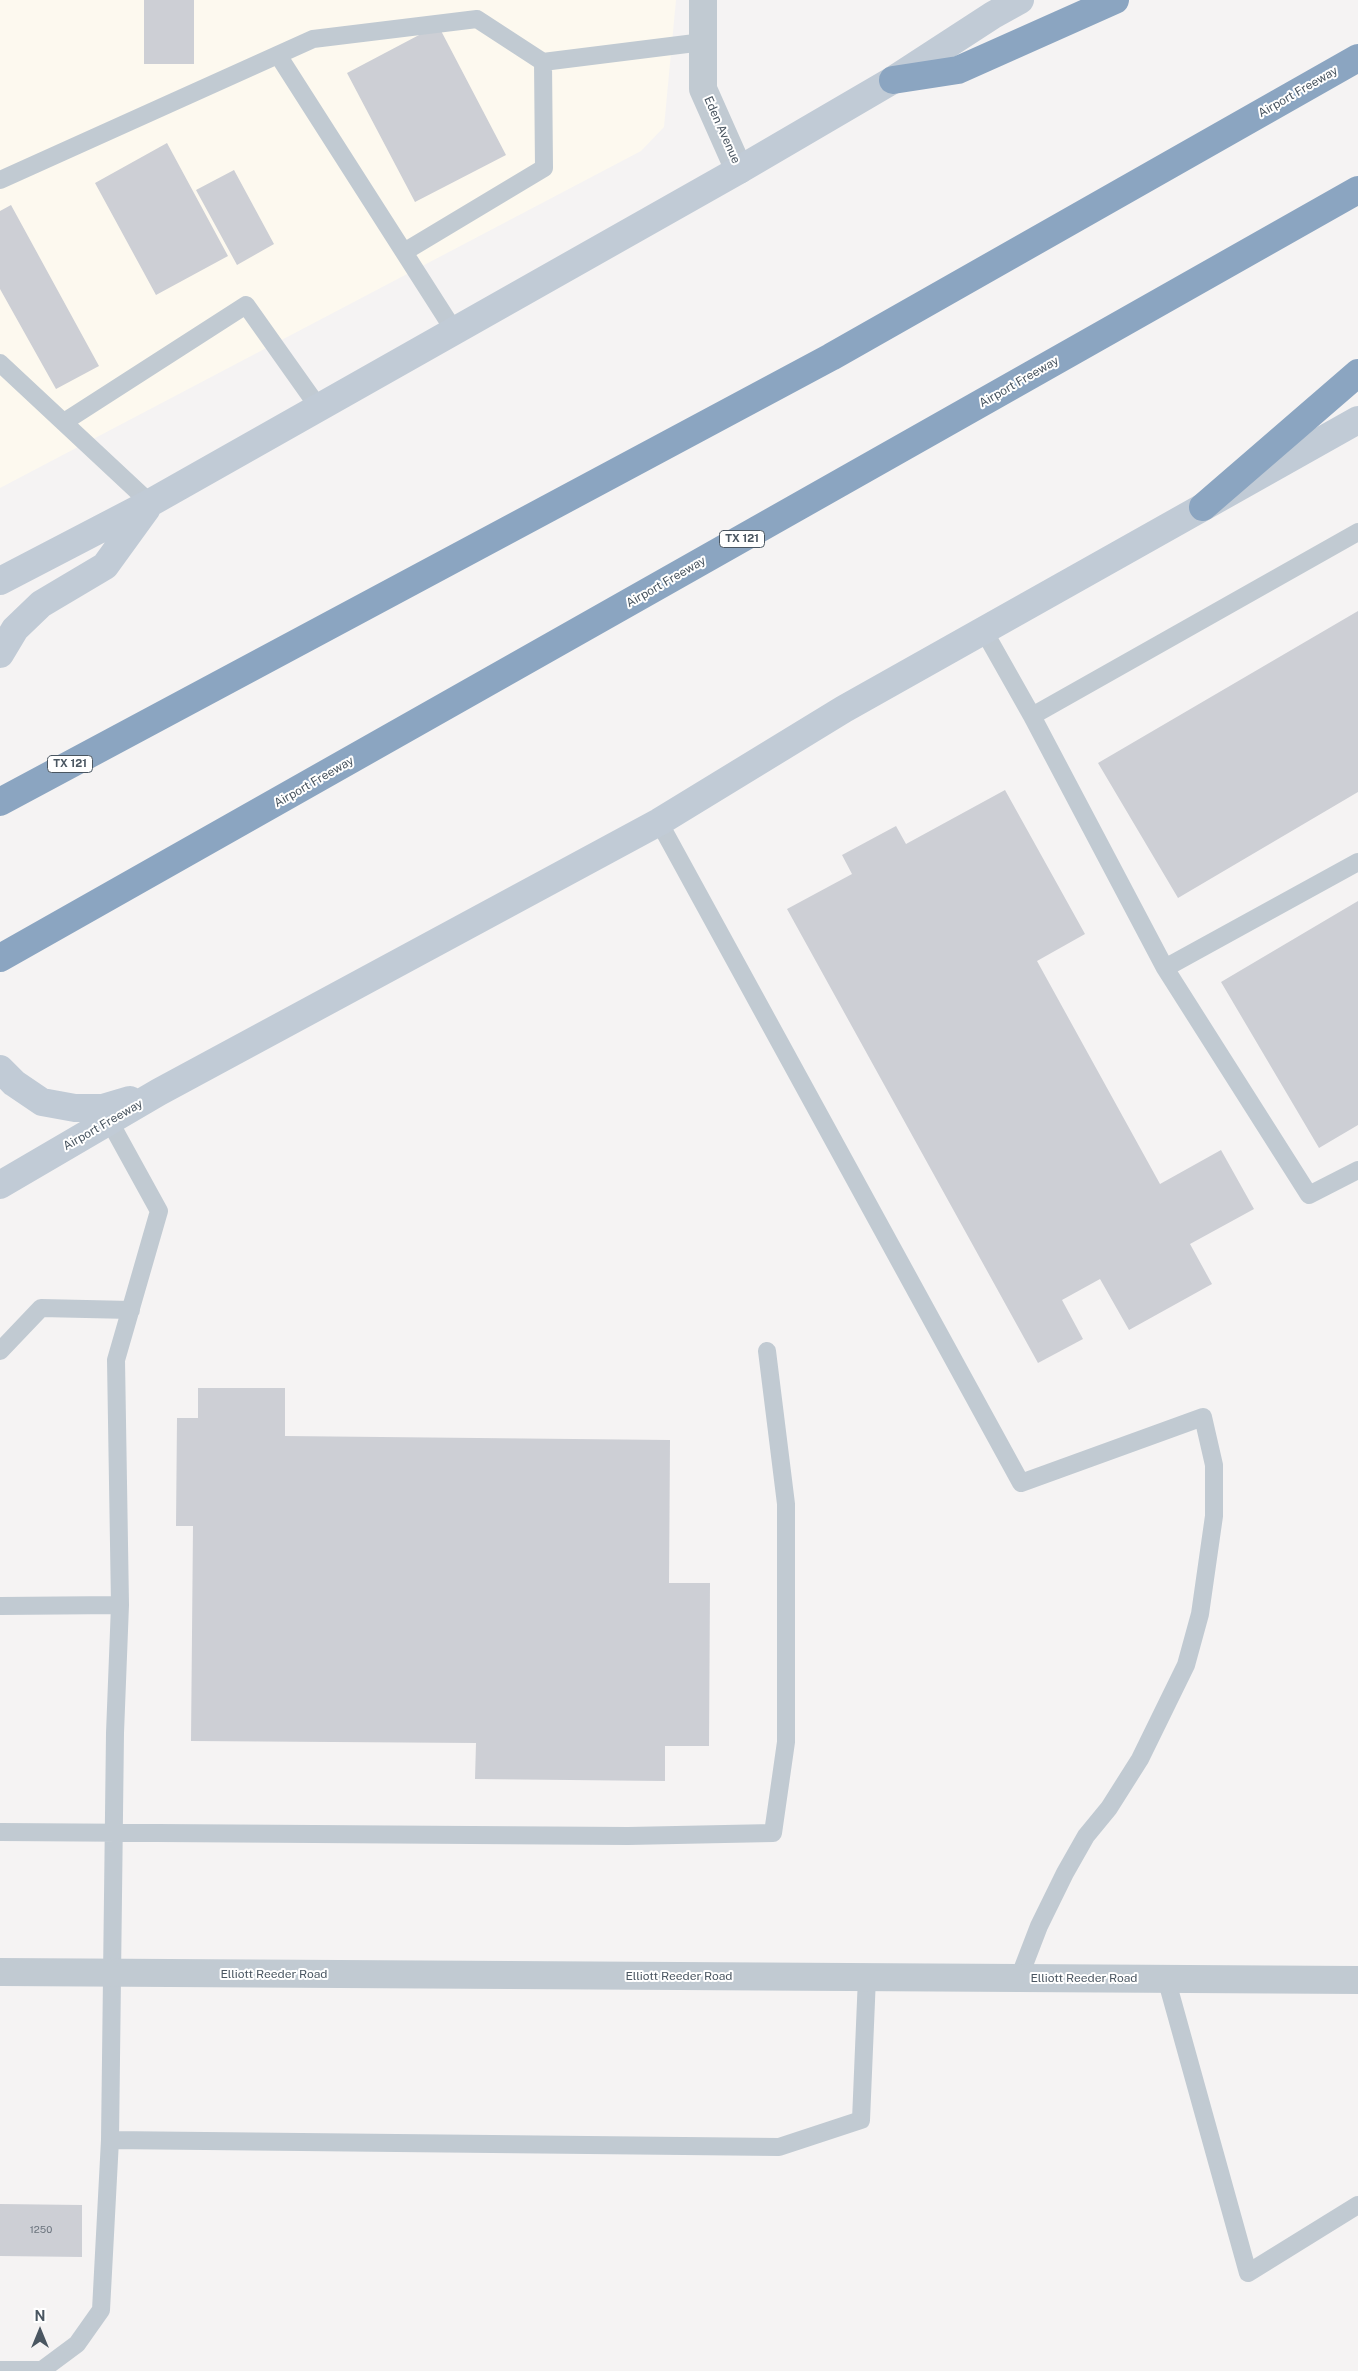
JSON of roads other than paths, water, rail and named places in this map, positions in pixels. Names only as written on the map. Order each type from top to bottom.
[{"type":"highway","points":[[894,80],[958,70],[1115,0]]},
{"type":"highway","name":"Airport Freeway","points":[[0,802],[831,357],[1358,58]]},
{"type":"highway","name":"Airport Freeway","points":[[0,958],[1358,190]]},
{"type":"highway","points":[[1203,507],[1358,373]]},
{"type":"main road","points":[[0,581],[150,503],[455,332],[894,80],[992,15],[1020,0]]},
{"type":"main road","name":"Airport Freeway","points":[[0,1185],[159,1092],[659,822],[844,709],[1358,420]]},
{"type":"main road","points":[[0,654],[15,629],[41,604],[105,566],[150,503]]},
{"type":"main road","points":[[0,1069],[14,1084],[42,1102],[75,1108],[103,1108],[159,1092]]},
{"type":"street","name":"Eden Avenue","points":[[702,0],[703,88],[739,170]]},
{"type":"street","name":"Elliott Reeder Road","points":[[0,1972],[1358,1980]]},
{"type":"lane","points":[[0,180],[313,39],[477,19],[543,62],[703,42]]},
{"type":"lane","points":[[278,55],[455,332]]},
{"type":"lane","points":[[404,252],[544,168],[543,62]]},
{"type":"lane","points":[[64,422],[246,305],[319,408]]},
{"type":"lane","points":[[0,363],[150,503]]},
{"type":"lane","points":[[1032,716],[1358,532]]},
{"type":"lane","points":[[984,631],[1032,716],[1165,968],[1309,1195],[1358,1170]]},
{"type":"lane","points":[[659,822],[1021,1483],[1203,1417],[1214,1465],[1214,1516],[1200,1614],[1186,1665],[1140,1759],[1109,1808],[1086,1836],[1065,1873],[1039,1926],[1019,1978]]},
{"type":"lane","points":[[1165,968],[1358,862]]},
{"type":"lane","points":[[0,2370],[42,2370],[77,2344],[101,2310],[110,2140],[113,1832],[120,1605],[116,1360],[159,1211],[110,1122]]},
{"type":"lane","points":[[0,1351],[41,1308],[131,1310]]},
{"type":"lane","points":[[0,1832],[628,1836],[773,1833],[786,1742],[786,1504],[767,1351]]},
{"type":"lane","points":[[0,1606],[120,1605]]},
{"type":"lane","points":[[110,2140],[779,2147],[861,2120],[867,1977]]},
{"type":"lane","points":[[1166,1978],[1248,2274],[1358,2205]]}]
